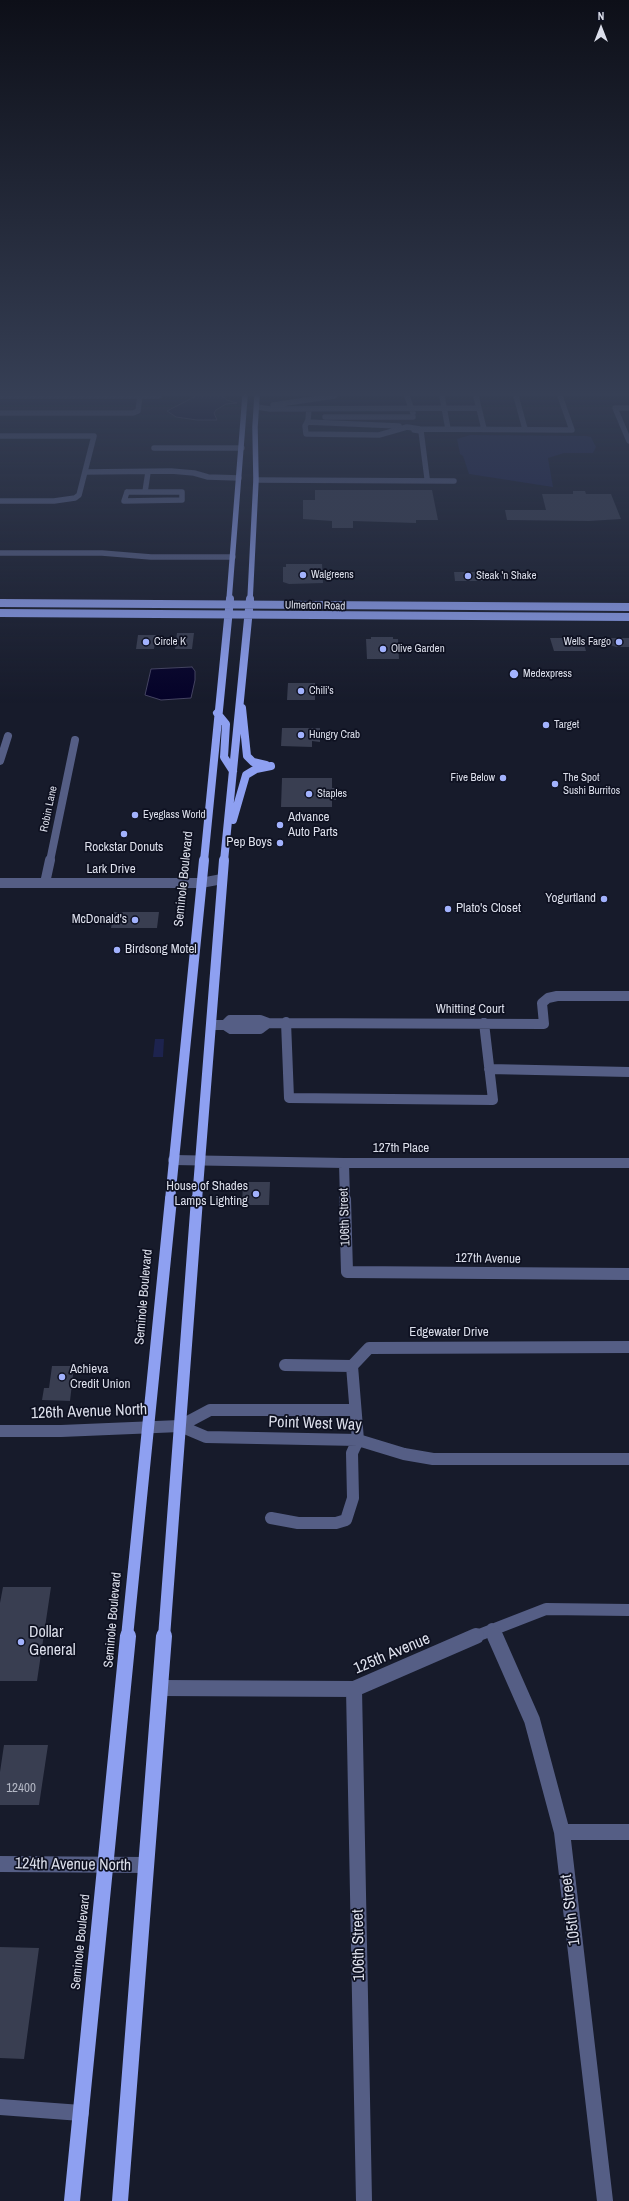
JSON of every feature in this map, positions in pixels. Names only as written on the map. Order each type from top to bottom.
[{"type":"main road","name":"Seminole Boulevard","points":[[72,2201],[149,1427],[173,1160],[228,604],[233,557],[244,499]]},
{"type":"main road","name":"Seminole Boulevard","points":[[120,2201],[161,1688],[222,880],[249,604],[248,499]]},
{"type":"main road","name":"Ulmerton Road","points":[[0,603],[629,607]]},
{"type":"main road","name":"Ulmerton Road","points":[[0,613],[629,617]]},
{"type":"main road","points":[[226,843],[246,775],[256,769],[272,766],[253,762],[248,756],[240,691]]},
{"type":"main road","points":[[217,713],[226,724],[224,757],[233,771]]},
{"type":"street","points":[[0,501],[54,501],[70,499]]},
{"type":"street","points":[[125,499],[124,501],[181,501],[182,499]]},
{"type":"street","points":[[0,553],[102,553],[169,557],[233,557]]},
{"type":"street","points":[[0,761],[8,736]]},
{"type":"street","name":"Robin Lane","points":[[45,883],[75,740]]},
{"type":"street","name":"Lark Drive","points":[[0,883],[201,883],[222,880]]},
{"type":"street","name":"Whitting Court","points":[[212,1025],[225,1025],[231,1029],[254,1025],[260,1029],[268,1023],[286,1022],[544,1024],[542,1003],[548,998],[557,996],[629,996]]},
{"type":"street","points":[[286,1022],[290,1098],[493,1100],[484,1023]]},
{"type":"street","points":[[489,1069],[629,1072]]},
{"type":"street","name":"127th Place","points":[[173,1160],[344,1163],[629,1163]]},
{"type":"street","name":"106th Street","points":[[344,1163],[347,1272]]},
{"type":"street","name":"127th Avenue","points":[[347,1272],[629,1274]]},
{"type":"street","name":"Edgewater Drive","points":[[352,1366],[369,1348],[629,1347]]},
{"type":"street","points":[[271,1518],[298,1523],[336,1523],[346,1520],[353,1498],[352,1453],[358,1440],[352,1366],[285,1365]]},
{"type":"street","name":"Point West Way","points":[[180,1426],[210,1410],[355,1410]]},
{"type":"street","name":"126th Avenue North","points":[[0,1431],[61,1431],[180,1426]]},
{"type":"street","name":"Point West Way","points":[[180,1426],[206,1438],[358,1440],[404,1454],[433,1459],[629,1460]]},
{"type":"street","name":"125th Avenue","points":[[161,1688],[354,1689],[492,1629],[546,1609],[629,1610]]},
{"type":"street","name":"105th Street","points":[[492,1629],[532,1720],[562,1832],[605,2201]]},
{"type":"street","name":"106th Street","points":[[354,1689],[364,2201]]},
{"type":"street","points":[[562,1832],[629,1832]]},
{"type":"street","name":"124th Avenue North","points":[[0,1864],[146,1866]]},
{"type":"street","points":[[0,2107],[81,2113]]},
{"type":"shaded area","points":[[192,667],[195,671],[195,680],[191,698],[161,700],[145,695],[151,669]]},
{"type":"shaded area","points":[[155,1039],[164,1039],[163,1057],[153,1057]]},
{"type":"building","points":[[315,499],[434,499],[438,520],[416,520],[416,523],[353,521],[353,528],[332,528],[332,521],[303,519],[303,500],[315,500]]},
{"type":"building","points":[[543,499],[613,499],[621,519],[589,521],[507,520],[505,510],[546,510]]},
{"type":"building","name":"Walgreens","points":[[286,564],[322,564],[323,583],[289,584],[283,582],[283,567],[286,567]]},
{"type":"building","name":"Steak 'n Shake","points":[[454,572],[481,572],[483,581],[455,581]]},
{"type":"building","points":[[177,633],[194,633],[192,649],[175,649]]},
{"type":"building","name":"Circle K","points":[[138,635],[156,635],[154,649],[136,649]]},
{"type":"building","name":"Olive Garden","points":[[371,637],[393,637],[393,639],[398,639],[399,659],[367,659],[366,639],[371,639]]},
{"type":"building","points":[[550,638],[582,638],[586,651],[554,651]]},
{"type":"building","name":"Wells Fargo","points":[[608,638],[629,638],[629,647],[616,647],[610,645]]},
{"type":"building","name":"Chili's","points":[[288,683],[315,683],[315,700],[287,700]]},
{"type":"building","name":"Hungry Crab","points":[[282,728],[320,728],[320,742],[312,741],[312,747],[281,746]]},
{"type":"building","name":"Staples","points":[[282,778],[332,778],[332,788],[336,788],[336,800],[332,800],[332,807],[281,807]]},
{"type":"building","name":"McDonald's","points":[[114,912],[159,912],[157,928],[111,928]]},
{"type":"building","name":"House of Shades Lamps Lighting","points":[[243,1182],[270,1182],[269,1205],[242,1205]]},
{"type":"building","name":"Achieva Credit Union","points":[[52,1366],[74,1366],[70,1401],[42,1400],[44,1388],[49,1388]]},
{"type":"building","name":"Dollar General","points":[[3,1587],[51,1587],[37,1681],[0,1681],[0,1603]]},
{"type":"building","points":[[4,1745],[48,1745],[39,1805],[0,1805],[0,1772]]},
{"type":"building","points":[[0,1947],[39,1948],[24,2059],[0,2058]]},
{"type":"place","name":"Walgreens","points":[[303,575]]},
{"type":"place","name":"Steak 'n Shake","points":[[468,576]]},
{"type":"place","name":"Circle K","points":[[146,642]]},
{"type":"place","name":"Wells Fargo","points":[[619,642]]},
{"type":"place","name":"Olive Garden","points":[[383,649]]},
{"type":"place","name":"Medexpress","points":[[514,674]]},
{"type":"place","name":"Chili's","points":[[301,691]]},
{"type":"place","name":"Target","points":[[546,725]]},
{"type":"place","name":"Hungry Crab","points":[[301,735]]},
{"type":"place","name":"Five Below","points":[[503,778]]},
{"type":"place","name":"The Spot Sushi Burritos","points":[[555,784]]},
{"type":"place","name":"Staples","points":[[309,794]]},
{"type":"place","name":"Eyeglass World","points":[[135,815]]},
{"type":"place","name":"Advance Auto Parts","points":[[280,825]]},
{"type":"place","name":"Rockstar Donuts","points":[[124,834]]},
{"type":"place","name":"Pep Boys","points":[[280,843]]},
{"type":"place","name":"Yogurtland","points":[[604,899]]},
{"type":"place","name":"Plato's Closet","points":[[448,909]]},
{"type":"place","name":"McDonald's","points":[[135,920]]},
{"type":"place","name":"Birdsong Motel","points":[[117,950]]},
{"type":"place","name":"House of Shades Lamps Lighting","points":[[256,1194]]},
{"type":"place","name":"Achieva Credit Union","points":[[62,1377]]},
{"type":"place","name":"Dollar General","points":[[21,1642]]}]
